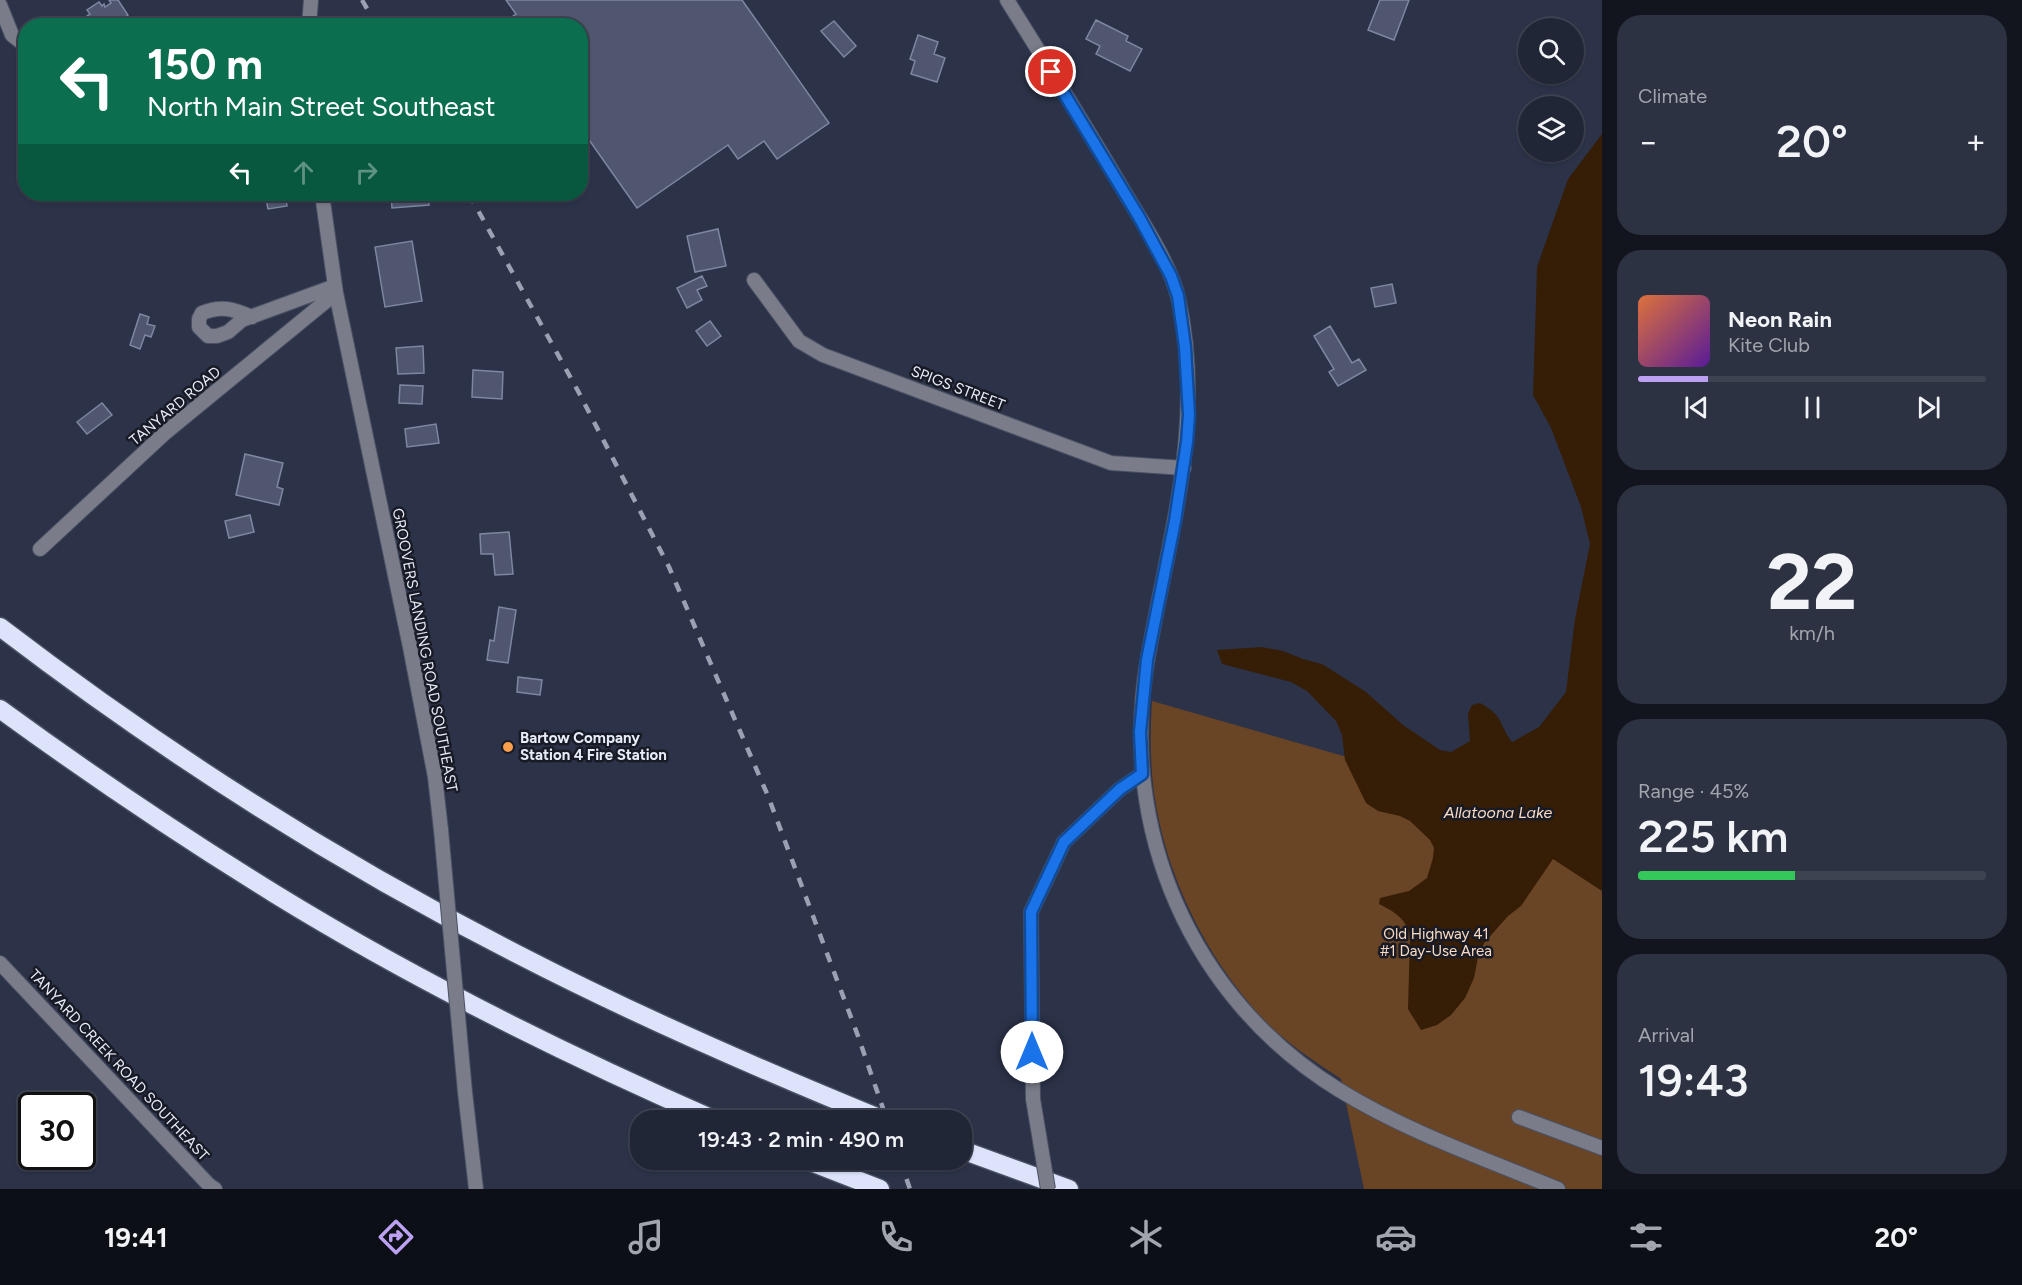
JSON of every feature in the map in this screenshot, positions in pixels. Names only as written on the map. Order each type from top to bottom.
[{"type":"highway","points":[[0,627],[133,723],[219,781],[309,838],[433,910],[648,1019],[860,1110]]},
{"type":"highway","points":[[0,709],[202,848],[343,933],[444,989],[566,1052],[693,1110]]},
{"type":"highway","points":[[972,1154],[1069,1189]]},
{"type":"highway","points":[[832,1170],[880,1189]]},
{"type":"street","points":[[310,18],[311,0]]},
{"type":"street","points":[[1007,0],[1123,189],[1171,276],[1178,296],[1188,381],[1189,415],[1184,468],[1147,660],[1140,732],[1146,807],[1156,846],[1191,936],[1235,1001],[1267,1035],[1312,1072],[1365,1105],[1442,1141],[1558,1189]]},
{"type":"street","points":[[0,6],[12,35],[18,40]]},
{"type":"street","points":[[0,44],[12,35]]},
{"type":"street","name":"GROOVERS LANDING ROAD SOUTHEAST","points":[[323,201],[335,290],[435,777],[476,1189]]},
{"type":"street","name":"SPIGS STREET","points":[[754,279],[799,341],[823,355],[1111,463],[1184,468]]},
{"type":"street","points":[[252,317],[335,290]]},
{"type":"street","name":"TANYARD ROAD","points":[[39,549],[165,434],[335,290]]},
{"type":"street","points":[[1048,1189],[1032,1099],[1031,912],[1064,842],[1120,789],[1142,774]]},
{"type":"street","name":"TANYARD CREEK ROAD SOUTHEAST","points":[[0,963],[215,1189]]},
{"type":"street","points":[[1519,1117],[1602,1148]]},
{"type":"green space","name":"Old Highway 41 #1 Day-Use Area","points":[[1152,701],[1413,776],[1602,819],[1602,1189],[1364,1189],[1341,1079],[1284,1039],[1246,1000],[1209,946],[1193,917],[1168,856],[1160,825],[1152,770]]},
{"type":"water","name":"Allatoona Lake","points":[[1602,134],[1602,891],[1553,859],[1521,906],[1508,916],[1485,942],[1479,952],[1474,978],[1465,998],[1451,1015],[1437,1025],[1421,1030],[1408,1009],[1410,937],[1406,925],[1390,910],[1379,904],[1380,898],[1409,891],[1427,878],[1434,848],[1430,840],[1410,821],[1378,811],[1366,803],[1345,760],[1342,735],[1336,721],[1307,691],[1291,682],[1222,664],[1217,650],[1262,647],[1283,651],[1322,664],[1366,692],[1403,725],[1440,750],[1451,752],[1470,741],[1468,713],[1472,705],[1480,703],[1493,712],[1512,742],[1539,727],[1566,692],[1575,619],[1590,544],[1581,507],[1551,428],[1533,395],[1537,267],[1568,179],[1581,162],[1584,162],[1584,158]]},
{"type":"building","points":[[109,0],[118,0],[128,15],[124,18],[84,18],[90,14],[87,10],[99,2],[105,7],[111,3]]},
{"type":"building","points":[[506,0],[742,0],[829,123],[777,159],[764,141],[738,159],[728,145],[637,208],[588,138],[588,18],[510,18],[516,14]]},
{"type":"building","points":[[1380,0],[1409,0],[1394,40],[1368,30]]},
{"type":"building","points":[[1096,20],[1128,36],[1126,41],[1142,49],[1130,71],[1096,54],[1100,46],[1086,39]]},
{"type":"building","points":[[834,21],[856,46],[844,57],[821,31]]},
{"type":"building","points":[[918,35],[938,42],[934,54],[945,58],[937,82],[911,74],[915,61],[910,59]]},
{"type":"building","points":[[266,201],[286,201],[287,206],[268,209]]},
{"type":"building","points":[[392,201],[429,201],[429,205],[392,208]]},
{"type":"building","points":[[718,229],[726,266],[695,272],[687,236]]},
{"type":"building","points":[[412,241],[422,301],[385,307],[375,247]]},
{"type":"building","points":[[702,276],[707,286],[697,290],[702,300],[687,308],[677,288]]},
{"type":"building","points":[[1392,284],[1396,303],[1375,307],[1371,288]]},
{"type":"building","points":[[140,314],[149,317],[147,324],[155,326],[151,337],[145,335],[140,349],[130,345]]},
{"type":"building","points":[[710,321],[721,336],[707,346],[696,331]]},
{"type":"building","points":[[1330,326],[1352,363],[1359,359],[1366,370],[1338,386],[1329,372],[1334,369],[1314,336]]},
{"type":"building","points":[[423,346],[424,373],[398,374],[396,348]]},
{"type":"building","points":[[473,370],[503,372],[502,399],[472,397]]},
{"type":"building","points":[[400,385],[423,386],[422,404],[399,403]]},
{"type":"building","points":[[102,403],[112,415],[87,434],[77,422]]},
{"type":"building","points":[[436,424],[439,443],[407,447],[405,429]]},
{"type":"building","points":[[245,454],[283,463],[277,487],[283,489],[279,505],[236,495]]},
{"type":"building","points":[[250,515],[254,532],[229,538],[225,521]]},
{"type":"building","points":[[509,532],[513,574],[495,575],[493,554],[481,554],[480,534]]},
{"type":"building","points":[[499,607],[516,610],[508,663],[487,660],[490,640],[494,641]]},
{"type":"building","points":[[518,677],[542,680],[540,695],[517,692]]},
{"type":"railway","points":[[362,0],[372,18]]},
{"type":"railway","points":[[473,201],[578,391],[669,567],[768,796],[884,1110]]},
{"type":"railway","points":[[903,1170],[910,1189]]},
{"type":"place","name":"Bartow Company Station 4 Fire Station","points":[[508,747]]},
{"type":"route","points":[[1032,1052],[1031,912],[1064,842],[1120,789],[1142,774],[1140,732],[1147,660],[1175,521],[1184,468],[1189,415],[1185,347],[1178,296],[1171,276],[1118,180],[1051,72]]}]
